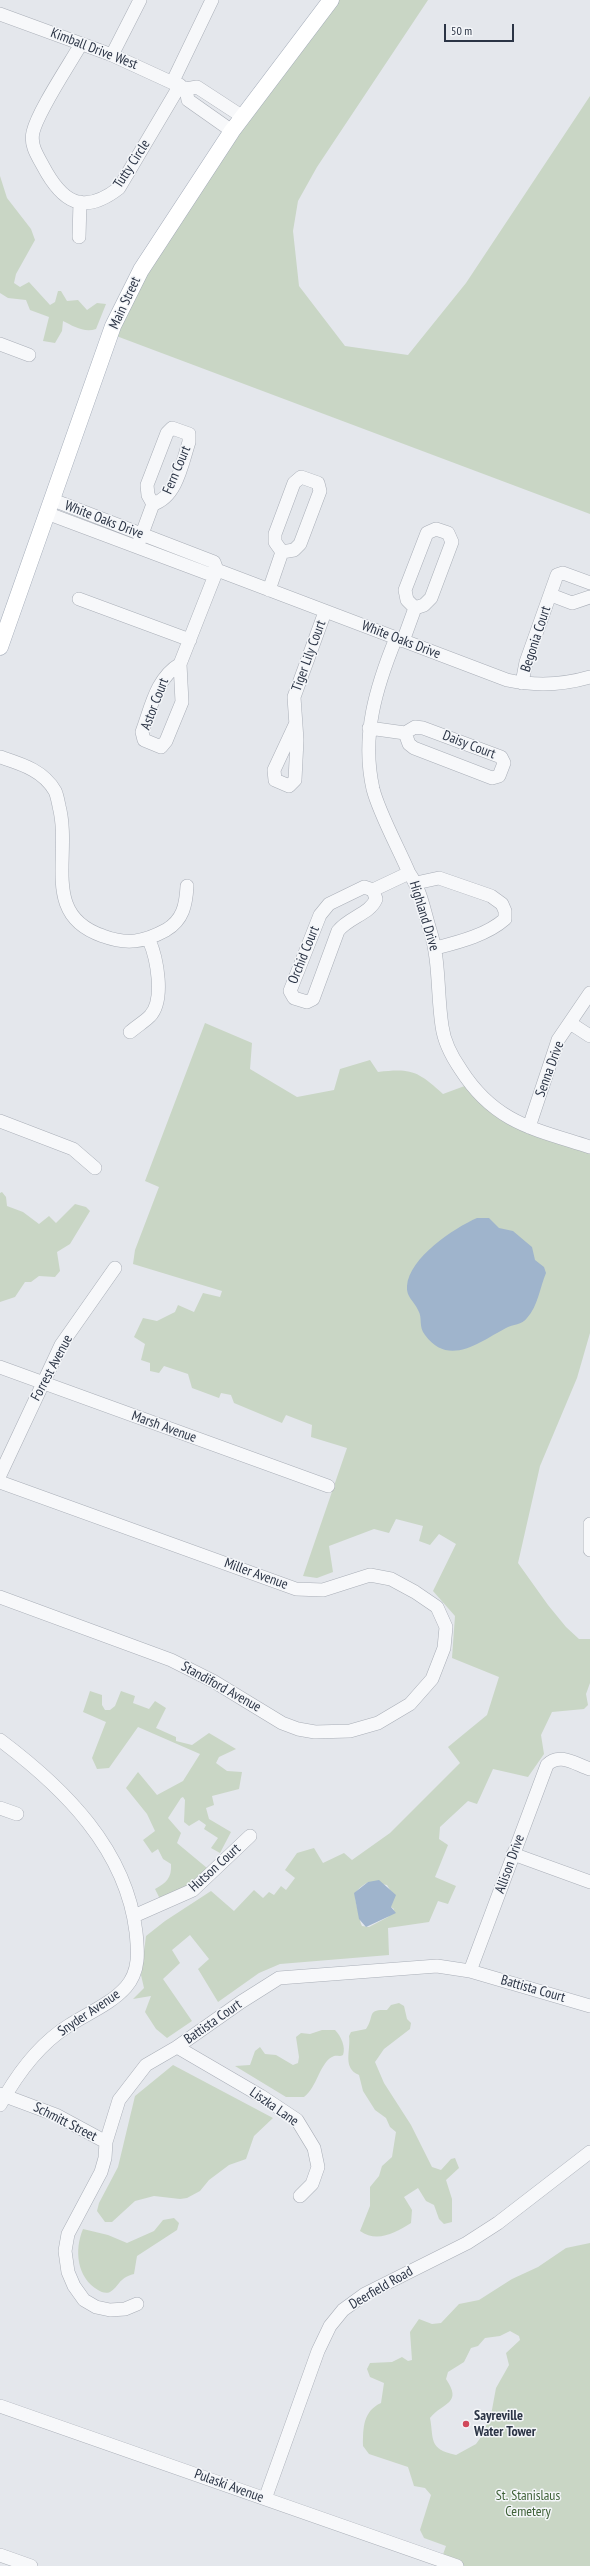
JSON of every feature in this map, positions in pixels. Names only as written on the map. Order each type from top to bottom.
[{"type":"main road","name":"Main Street","points":[[1,642],[51,507],[117,318],[141,270],[232,131],[331,0]]},
{"type":"street","points":[[112,55],[140,0]]},
{"type":"street","name":"Tutty Circle","points":[[80,202],[91,203],[104,199],[119,188],[180,85],[212,0]]},
{"type":"street","name":"Kimball Drive West","points":[[0,14],[112,55],[180,85],[197,87],[243,117]]},
{"type":"street","points":[[78,237],[80,202],[71,199],[54,187],[32,143],[37,120],[81,44]]},
{"type":"street","points":[[180,85],[188,100],[232,131]]},
{"type":"street","points":[[0,344],[29,355]]},
{"type":"street","name":"Fern Court","points":[[137,547],[154,504],[163,501],[171,492],[189,442],[189,434],[172,428],[166,433],[147,485],[148,495],[154,504]]},
{"type":"street","points":[[301,477],[318,483],[320,491],[300,544],[294,550],[282,552],[275,542],[275,534],[294,483],[301,477]]},
{"type":"street","name":"White Oaks Drive","points":[[51,507],[142,534],[214,562],[217,570]]},
{"type":"street","name":"White Oaks Drive","points":[[51,507],[137,547],[209,574],[217,570],[507,680],[522,683],[564,683],[590,677]]},
{"type":"street","points":[[436,529],[448,533],[452,542],[431,598],[424,605],[415,608],[407,600],[405,590],[428,533],[436,529]]},
{"type":"street","points":[[269,590],[282,552]]},
{"type":"street","name":"Astor Court","points":[[180,664],[169,670],[161,681],[142,732],[144,740],[161,747],[166,741],[182,702],[180,664],[217,570]]},
{"type":"street","name":"Begonia Court","points":[[522,683],[526,662],[557,575],[563,573],[590,583]]},
{"type":"street","name":"Begonia Court","points":[[551,595],[572,603],[590,597]]},
{"type":"street","points":[[79,599],[190,640]]},
{"type":"street","name":"Highland Drive","points":[[415,608],[382,673],[373,705],[369,728],[369,754],[373,790],[413,878],[436,948],[442,1027],[451,1055],[470,1084],[489,1105],[508,1118],[529,1127],[590,1147]]},
{"type":"street","name":"Tiger Lily Court","points":[[295,725],[294,697],[325,612]]},
{"type":"street","name":"Daisy Court","points":[[369,728],[405,733],[415,727],[423,728],[501,757],[504,763],[499,776],[492,778],[414,748],[409,744],[405,733]]},
{"type":"street","points":[[0,756],[31,767],[55,791],[63,819],[63,899],[74,920],[90,932],[119,942],[149,940],[174,925],[186,908],[187,886]]},
{"type":"street","name":"Orchid Court","points":[[373,890],[376,899],[373,907],[344,923],[338,931],[313,999],[307,1002],[294,998],[290,991],[320,915],[329,904],[364,888],[373,890],[413,878],[439,878],[452,881],[497,899],[506,910],[505,919],[498,925],[462,941],[436,948]]},
{"type":"street","points":[[130,1032],[151,1015],[158,999],[156,955],[149,940]]},
{"type":"street","name":"Senna Drive","points":[[529,1127],[558,1040],[590,994]]},
{"type":"street","points":[[570,1023],[590,1036]]},
{"type":"street","points":[[0,1121],[73,1149],[95,1168]]},
{"type":"street","name":"Forrest Avenue","points":[[0,1475],[61,1345],[115,1268]]},
{"type":"street","name":"Marsh Avenue","points":[[0,1367],[328,1486]]},
{"type":"street","name":"Miller Avenue","points":[[0,1482],[296,1588],[322,1590],[370,1575],[391,1579],[437,1607],[442,1617],[446,1627],[444,1648],[432,1679]]},
{"type":"street","points":[[590,1524],[590,1550]]},
{"type":"street","name":"Standiford Avenue","points":[[0,1597],[171,1660],[213,1680],[282,1723],[298,1729],[315,1732],[350,1731],[378,1723],[410,1704],[432,1679]]},
{"type":"street","name":"Snyder Avenue","points":[[0,1740],[44,1773],[107,1846],[123,1879],[134,1916],[138,1948],[137,1967],[127,1986],[109,2002],[67,2026],[44,2044],[21,2071],[2,2099]]},
{"type":"street","name":"Allison Drive","points":[[470,1971],[547,1765],[552,1759],[559,1758],[590,1769]]},
{"type":"street","points":[[0,1808],[17,1814]]},
{"type":"street","name":"Hutson Court","points":[[134,1916],[193,1890],[250,1836]]},
{"type":"street","points":[[513,1854],[590,1882]]},
{"type":"street","name":"Battista Court","points":[[137,2304],[125,2309],[110,2310],[96,2307],[84,2300],[74,2286],[68,2272],[65,2251],[68,2234],[101,2172],[105,2158],[106,2142],[119,2100],[146,2065],[177,2047],[280,1978],[437,1966],[470,1971],[590,2006]]},
{"type":"street","name":"Liszka Lane","points":[[177,2047],[261,2096],[297,2120],[314,2148],[318,2166],[312,2184],[300,2196]]},
{"type":"street","name":"Schmitt Street","points":[[2,2099],[31,2104],[56,2115],[106,2142]]},
{"type":"street","name":"Deerfield Road","points":[[265,2499],[318,2351],[330,2326],[343,2310],[365,2294],[467,2243],[498,2223],[590,2152]]},
{"type":"street","name":"Pulaski Avenue","points":[[0,2406],[265,2499],[444,2564],[457,2566]]},
{"type":"street","points":[[0,2555],[31,2566]]},
{"type":"green space","points":[[331,0],[428,0],[317,167],[298,201],[293,231],[299,286],[345,346],[408,355],[466,283],[590,96],[590,514],[111,334],[141,270]]},
{"type":"green space","points":[[0,176],[7,198],[31,229],[35,240],[16,274],[14,283],[20,287],[29,282],[50,305],[55,302],[58,291],[61,291],[67,301],[78,300],[87,310],[97,303],[106,304],[96,329],[83,330],[63,321],[62,331],[55,343],[43,341],[49,317],[30,310],[26,300],[8,298],[0,293]]},
{"type":"green space","points":[[205,1023],[252,1043],[250,1069],[297,1097],[334,1090],[340,1069],[370,1060],[378,1072],[406,1071],[414,1073],[427,1080],[443,1094],[470,1084],[489,1105],[590,1147],[590,1333],[577,1378],[540,1466],[518,1563],[566,1627],[579,1639],[590,1639],[590,1683],[586,1694],[588,1705],[584,1709],[552,1712],[541,1735],[544,1754],[528,1777],[493,1769],[477,1804],[468,1801],[440,1827],[439,1839],[448,1845],[435,1877],[456,1886],[448,1904],[438,1901],[429,1922],[388,1928],[389,1955],[280,1964],[259,1973],[218,2002],[198,1969],[209,1959],[190,1935],[172,1950],[180,1963],[163,1979],[192,2021],[167,2038],[156,2029],[145,2012],[151,1996],[133,1999],[144,1988],[141,1975],[146,1936],[165,1921],[211,1891],[234,1911],[254,1890],[263,1898],[269,1892],[274,1895],[281,1886],[286,1890],[295,1878],[285,1870],[297,1853],[314,1848],[323,1863],[344,1853],[352,1860],[390,1833],[460,1763],[448,1747],[487,1715],[499,1677],[452,1658],[455,1616],[433,1591],[456,1544],[439,1534],[430,1545],[419,1541],[423,1526],[396,1519],[389,1533],[374,1529],[329,1546],[333,1572],[317,1578],[303,1576],[347,1448],[311,1437],[312,1425],[286,1415],[282,1423],[234,1403],[231,1395],[221,1393],[219,1398],[192,1388],[188,1374],[164,1366],[159,1373],[150,1371],[150,1363],[141,1360],[145,1344],[134,1337],[143,1318],[157,1321],[175,1312],[178,1305],[194,1312],[203,1293],[220,1297],[222,1291],[133,1264],[135,1250],[159,1187],[145,1181]],"holes":[[[368,1882],[387,1885],[392,1893],[391,1907],[394,1909],[388,1917],[369,1927],[362,1926],[355,1897],[357,1891]]]},
{"type":"green space","points":[[2,1192],[6,1197],[7,1206],[23,1212],[39,1224],[49,1216],[56,1223],[75,1204],[86,1207],[90,1211],[70,1244],[57,1252],[60,1271],[55,1277],[39,1276],[31,1282],[25,1282],[15,1297],[0,1302],[0,1193]]},
{"type":"green space","points":[[90,1691],[102,1695],[102,1705],[105,1710],[110,1710],[115,1706],[121,1691],[135,1696],[133,1703],[149,1709],[155,1701],[166,1708],[156,1728],[176,1737],[176,1741],[192,1745],[209,1733],[236,1749],[219,1757],[216,1763],[227,1771],[242,1772],[239,1789],[212,1796],[214,1805],[206,1808],[209,1819],[231,1832],[220,1853],[211,1848],[218,1838],[204,1829],[206,1825],[199,1820],[189,1826],[184,1822],[185,1800],[183,1797],[181,1798],[168,1818],[181,1833],[177,1843],[207,1868],[190,1885],[161,1901],[155,1889],[168,1880],[171,1864],[163,1859],[158,1849],[152,1853],[143,1840],[155,1831],[147,1814],[126,1788],[138,1772],[157,1795],[183,1781],[200,1754],[138,1727],[109,1768],[97,1769],[92,1758],[106,1722],[83,1712]]},
{"type":"green space","points":[[399,2003],[404,2006],[407,2019],[411,2023],[410,2029],[384,2049],[375,2062],[384,2083],[411,2125],[432,2167],[441,2170],[451,2159],[455,2158],[459,2168],[446,2180],[452,2199],[452,2222],[444,2224],[439,2219],[434,2205],[426,2201],[418,2188],[404,2197],[412,2210],[411,2223],[392,2233],[373,2236],[366,2235],[360,2231],[370,2206],[370,2187],[379,2176],[382,2166],[392,2157],[396,2132],[390,2127],[386,2118],[375,2110],[363,2091],[359,2075],[354,2072],[349,2064],[349,2036],[351,2032],[366,2029],[374,2012],[387,2010],[391,2005]]},
{"type":"green space","points":[[322,2030],[335,2030],[337,2032],[341,2038],[344,2052],[343,2055],[334,2056],[325,2063],[312,2088],[304,2097],[286,2097],[235,2066],[250,2065],[255,2051],[260,2047],[265,2054],[276,2055],[293,2065],[298,2063],[299,2057],[296,2037],[301,2033],[310,2034]]},
{"type":"green space","points":[[173,2065],[273,2118],[254,2136],[246,2159],[229,2165],[209,2180],[200,2191],[187,2198],[180,2199],[154,2196],[135,2201],[112,2222],[105,2222],[97,2211],[99,2203],[118,2167],[135,2096]]},
{"type":"green space","points":[[174,2218],[179,2223],[177,2230],[137,2256],[134,2274],[122,2280],[113,2290],[108,2293],[99,2291],[91,2285],[79,2263],[78,2254],[80,2237],[83,2229],[108,2235],[127,2243],[154,2231],[163,2220]]},
{"type":"green space","name":"St. Stanislaus Cemetery","points":[[590,2243],[590,2566],[457,2566],[441,2560],[446,2546],[424,2538],[420,2530],[431,2495],[425,2488],[414,2486],[408,2467],[369,2454],[363,2446],[363,2433],[367,2415],[375,2406],[381,2403],[384,2383],[370,2377],[367,2369],[370,2363],[392,2362],[402,2357],[408,2361],[412,2360],[410,2332],[419,2319],[432,2324],[441,2323],[459,2304],[479,2300],[512,2279],[538,2267],[566,2248]],"holes":[[[510,2331],[519,2336],[520,2340],[506,2353],[509,2365],[496,2388],[491,2415],[481,2437],[476,2444],[456,2455],[441,2450],[434,2442],[430,2418],[452,2398],[451,2387],[446,2379],[448,2372],[464,2362],[471,2348],[478,2346],[485,2338],[500,2336]]]},
{"type":"water","points":[[477,1218],[489,1218],[499,1228],[513,1231],[532,1247],[535,1260],[544,1267],[546,1273],[534,1308],[525,1320],[476,1345],[455,1351],[444,1350],[434,1345],[423,1332],[419,1313],[409,1296],[407,1286],[410,1275],[416,1265],[434,1245],[457,1229]]},
{"type":"water","points":[[379,1880],[396,1895],[391,1907],[396,1913],[366,1927],[359,1919],[354,1893],[368,1882]]},
{"type":"place","name":"Sayreville Water Tower","points":[[466,2424]]}]
